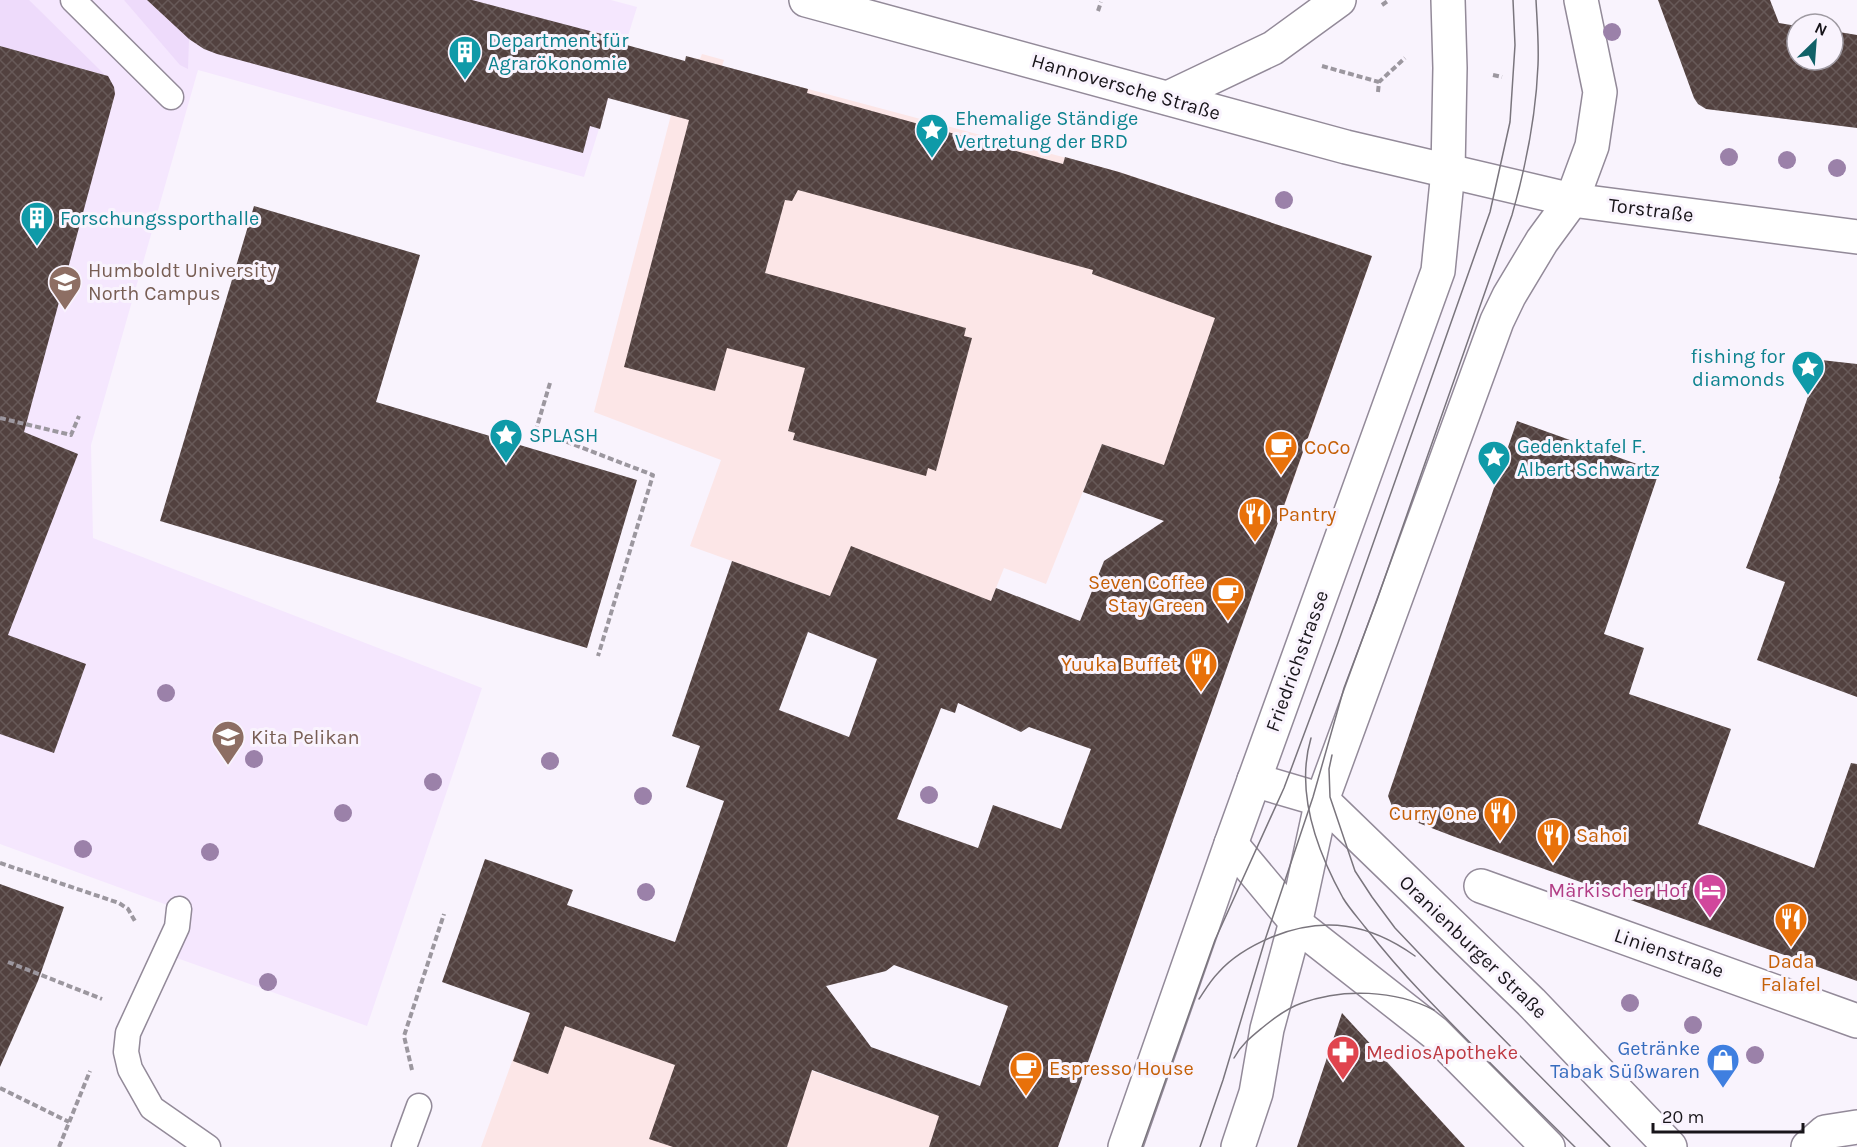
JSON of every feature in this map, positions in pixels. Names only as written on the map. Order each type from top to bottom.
[{"type":"main road","name":"Hannoversche Straße","points":[[806,0],[1346,147],[1448,171]]},
{"type":"main road","points":[[1168,98],[1273,48],[1339,0]]},
{"type":"main road","name":"Friedrichstrasse","points":[[1125,1147],[1231,844],[1438,271],[1448,171],[1450,68],[1448,0]]},
{"type":"main road","points":[[1238,1147],[1256,1093],[1267,1029],[1296,923],[1322,800],[1497,321],[1531,259],[1572,200],[1592,146],[1600,92],[1581,0]]},
{"type":"main road","name":"Torstraße","points":[[1448,171],[1572,200],[1857,237]]},
{"type":"main road","name":"Oranienburger Straße","points":[[1254,780],[1322,800],[1531,1002],[1671,1147]]},
{"type":"main road","points":[[1231,844],[1296,923],[1435,1033],[1548,1147]]},
{"type":"main road","name":"Linienstraße","points":[[1481,886],[1857,1021]]},
{"type":"main road","points":[[1808,1147],[1825,1132],[1857,1127]]},
{"type":"lane","points":[[73,0],[171,97]]},
{"type":"lane","points":[[179,909],[177,927],[128,1033],[126,1052],[130,1069],[152,1108],[208,1147]]},
{"type":"lane","points":[[404,1147],[419,1106]]},
{"type":"path","points":[[1098,10],[1101,2]]},
{"type":"path","points":[[1378,92],[1379,82],[1404,59],[1406,47]]},
{"type":"path","points":[[550,383],[536,430],[652,475],[598,656]]},
{"type":"path","points":[[0,418],[72,435],[79,416]]},
{"type":"path","points":[[0,863],[119,903],[128,909],[137,927]]},
{"type":"path","points":[[419,1106],[404,1036],[444,914]]},
{"type":"path","points":[[8,962],[105,1000]]},
{"type":"path","points":[[59,1147],[91,1068]]},
{"type":"path","points":[[0,1088],[70,1122]]},
{"type":"shaded area","points":[[0,0],[611,0],[637,7],[584,177],[198,70],[91,445],[93,538],[482,688],[367,1026],[174,957],[189,913],[0,844]]},
{"type":"shaded area","points":[[0,0],[29,0],[105,75],[0,46]]},
{"type":"shaded area","points":[[124,0],[147,0],[189,39],[188,69],[180,65]]},
{"type":"shaded area","points":[[702,54],[724,60],[722,66],[1119,172],[1372,256],[1284,507],[1102,444],[1046,584],[1004,568],[970,653],[830,596],[690,546],[721,460],[594,412],[686,57],[700,59]]},
{"type":"shaded area","points":[[543,976],[940,1116],[1030,1147],[481,1147]]},
{"type":"building","points":[[147,0],[472,0],[613,37],[612,41],[685,61],[686,56],[808,89],[807,93],[1063,164],[1065,157],[1119,172],[1372,256],[1058,1147],[929,1147],[939,1116],[812,1070],[787,1147],[673,1147],[649,1139],[675,1065],[565,1026],[548,1074],[513,1061],[530,1013],[442,982],[485,859],[573,890],[567,905],[675,942],[724,801],[686,787],[700,746],[672,736],[732,561],[830,596],[851,546],[991,601],[996,588],[1080,621],[1104,561],[1164,521],[1083,492],[1102,444],[1164,465],[1215,318],[1092,274],[1093,270],[798,190],[792,201],[785,200],[765,273],[966,328],[964,336],[972,338],[936,471],[928,468],[926,476],[793,440],[795,433],[788,431],[805,368],[727,348],[715,391],[624,367],[689,120],[608,98],[600,129],[590,126],[583,153],[217,54],[189,39]],"holes":[[[808,632],[877,659],[849,737],[779,710]],[[958,703],[1021,732],[1029,727],[1091,749],[1061,829],[993,805],[978,848],[897,819],[941,708],[955,713]],[[894,965],[1008,1006],[980,1086],[871,1047],[826,986],[886,971]]]},
{"type":"building","points":[[1658,0],[1770,0],[1779,23],[1785,24],[1785,72],[1845,72],[1845,33],[1857,35],[1857,128],[1706,109],[1694,98]]},
{"type":"building","name":"Forschungssporthalle","points":[[0,46],[108,76],[115,94],[24,432],[78,454],[8,635],[86,664],[54,753],[0,734]]},
{"type":"building","points":[[254,206],[420,255],[376,402],[637,480],[587,648],[160,521]]},
{"type":"building","points":[[1821,360],[1857,364],[1857,697],[1757,660],[1785,582],[1746,568]]},
{"type":"building","points":[[1517,421],[1659,472],[1604,634],[1644,648],[1629,694],[1731,729],[1698,824],[1814,868],[1851,763],[1857,764],[1857,981],[1395,814],[1388,796]]},
{"type":"building","points":[[0,884],[64,907],[38,981],[0,1067]]},
{"type":"building","points":[[1342,1013],[1465,1147],[1297,1147]]},
{"type":"tram line","points":[[1142,1147],[1215,940],[1284,788],[1338,643],[1490,212],[1510,122],[1515,45],[1513,0]]},
{"type":"tram line","points":[[1200,1147],[1313,797],[1344,688],[1512,215],[1533,122],[1538,57],[1536,0]]},
{"type":"tram line","points":[[1311,738],[1306,779],[1311,821],[1325,861],[1345,902],[1414,984],[1575,1147]]},
{"type":"tram line","points":[[1332,755],[1329,769],[1330,797],[1355,871],[1372,897],[1395,928],[1610,1147]]},
{"type":"tram line","points":[[1199,999],[1218,973],[1243,952],[1272,937],[1310,926],[1346,926],[1363,930],[1381,936],[1415,956]]},
{"type":"tram line","points":[[1234,1058],[1246,1042],[1276,1017],[1296,1005],[1318,998],[1369,993],[1403,998],[1434,1010]]},
{"type":"place","name":"Department für Agrarökonomie","points":[[465,81]]},
{"type":"place","name":"Ehemalige Ständige Vertretung der BRD","points":[[932,159]]},
{"type":"place","name":"Forschungssporthalle","points":[[37,247]]},
{"type":"place","name":"Humboldt University North Campus","points":[[65,311]]},
{"type":"place","name":"fishing for diamonds","points":[[1808,396]]},
{"type":"place","name":"SPLASH","points":[[506,464]]},
{"type":"place","name":"CoCo","points":[[1281,476]]},
{"type":"place","name":"Gedenktafel F. Albert Schwartz","points":[[1494,486]]},
{"type":"place","name":"Pantry","points":[[1255,543]]},
{"type":"place","name":"Seven Coffee Stay Green","points":[[1228,622]]},
{"type":"place","name":"Yuuka Buffet","points":[[1201,693]]},
{"type":"place","name":"Kita Pelikan","points":[[228,766]]},
{"type":"place","name":"Curry One","points":[[1500,842]]},
{"type":"place","name":"Sahoi","points":[[1553,864]]},
{"type":"place","name":"Märkischer Hof","points":[[1710,919]]},
{"type":"place","name":"Dada Falafel","points":[[1791,948]]},
{"type":"place","name":"MediosApotheke","points":[[1343,1081]]},
{"type":"place","name":"Getränke Tabak Süßwaren","points":[[1723,1089]]},
{"type":"place","name":"Espresso House","points":[[1026,1097]]}]
